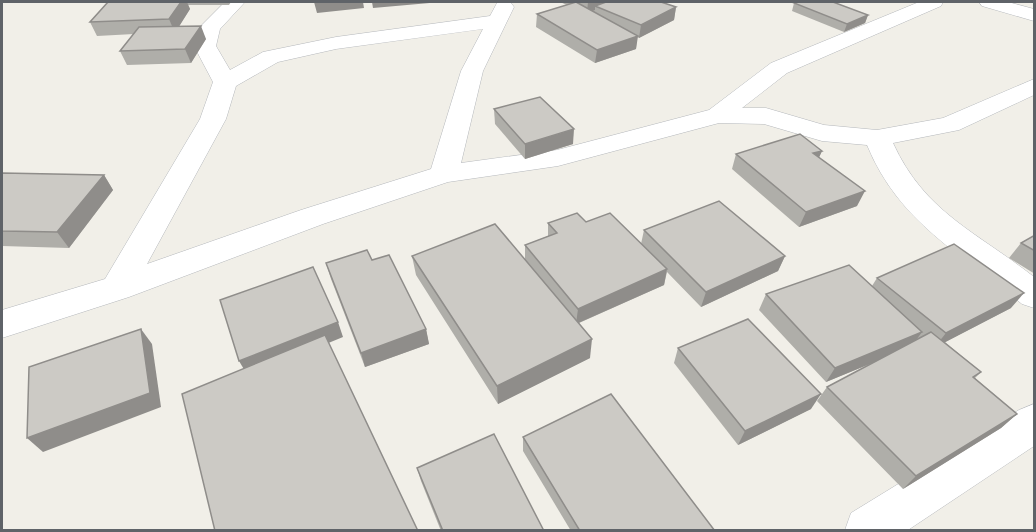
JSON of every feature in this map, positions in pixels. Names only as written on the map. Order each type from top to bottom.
[{"type":"street","points":[[225,82],[205,46],[210,27],[235,2]]},
{"type":"street","points":[[718,115],[779,68],[934,2]]},
{"type":"street","points":[[989,2],[1035,15]]},
{"type":"street","points":[[117,288],[213,119],[225,82],[271,57],[501,11]]},
{"type":"street","points":[[444,174],[472,70],[501,11]]},
{"type":"street","points":[[2,324],[117,288],[302,220],[444,174],[558,158],[718,115],[766,116],[822,133],[877,138],[950,125],[1035,86]]},
{"type":"street","points":[[877,138],[897,180],[927,214],[965,246],[1035,295]]},
{"type":"street","points":[[868,531],[1035,423]]},
{"type":"building","points":[[108,2],[181,2],[169,19],[90,22]]},
{"type":"building","points":[[576,2],[638,36],[597,50],[537,14]]},
{"type":"building","points":[[606,2],[661,2],[676,7],[641,25],[595,6]]},
{"type":"building","points":[[833,2],[868,15],[847,24],[794,3]]},
{"type":"building","points":[[201,26],[185,49],[120,51],[139,27]]},
{"type":"building","points":[[540,97],[574,129],[525,144],[494,109]]},
{"type":"building","points":[[800,134],[822,151],[813,153],[865,191],[806,212],[736,154]]},
{"type":"building","points":[[2,173],[104,175],[57,232],[2,231]]},
{"type":"building","points":[[719,201],[785,256],[706,292],[644,230]]},
{"type":"building","points":[[577,213],[586,222],[610,213],[667,269],[578,309],[525,245],[557,233],[548,223]]},
{"type":"building","points":[[495,224],[592,339],[497,386],[412,256]]},
{"type":"building","points":[[1035,235],[1035,251],[1021,243]]},
{"type":"building","points":[[954,244],[1024,293],[946,333],[877,278]]},
{"type":"building","points":[[367,250],[372,260],[389,255],[426,329],[361,353],[326,263]]},
{"type":"building","points":[[849,265],[922,332],[835,368],[766,294]]},
{"type":"building","points":[[313,267],[338,322],[239,361],[220,300]]},
{"type":"building","points":[[748,319],[821,394],[745,431],[678,348]]},
{"type":"building","points":[[141,329],[150,393],[27,438],[29,367]]},
{"type":"building","points":[[931,332],[981,372],[973,377],[1017,414],[916,476],[827,387]]},
{"type":"building","points":[[325,335],[418,531],[215,531],[182,394]]},
{"type":"building","points":[[611,394],[715,531],[580,531],[523,437]]},
{"type":"building","points":[[494,434],[544,531],[443,531],[417,468]]}]
